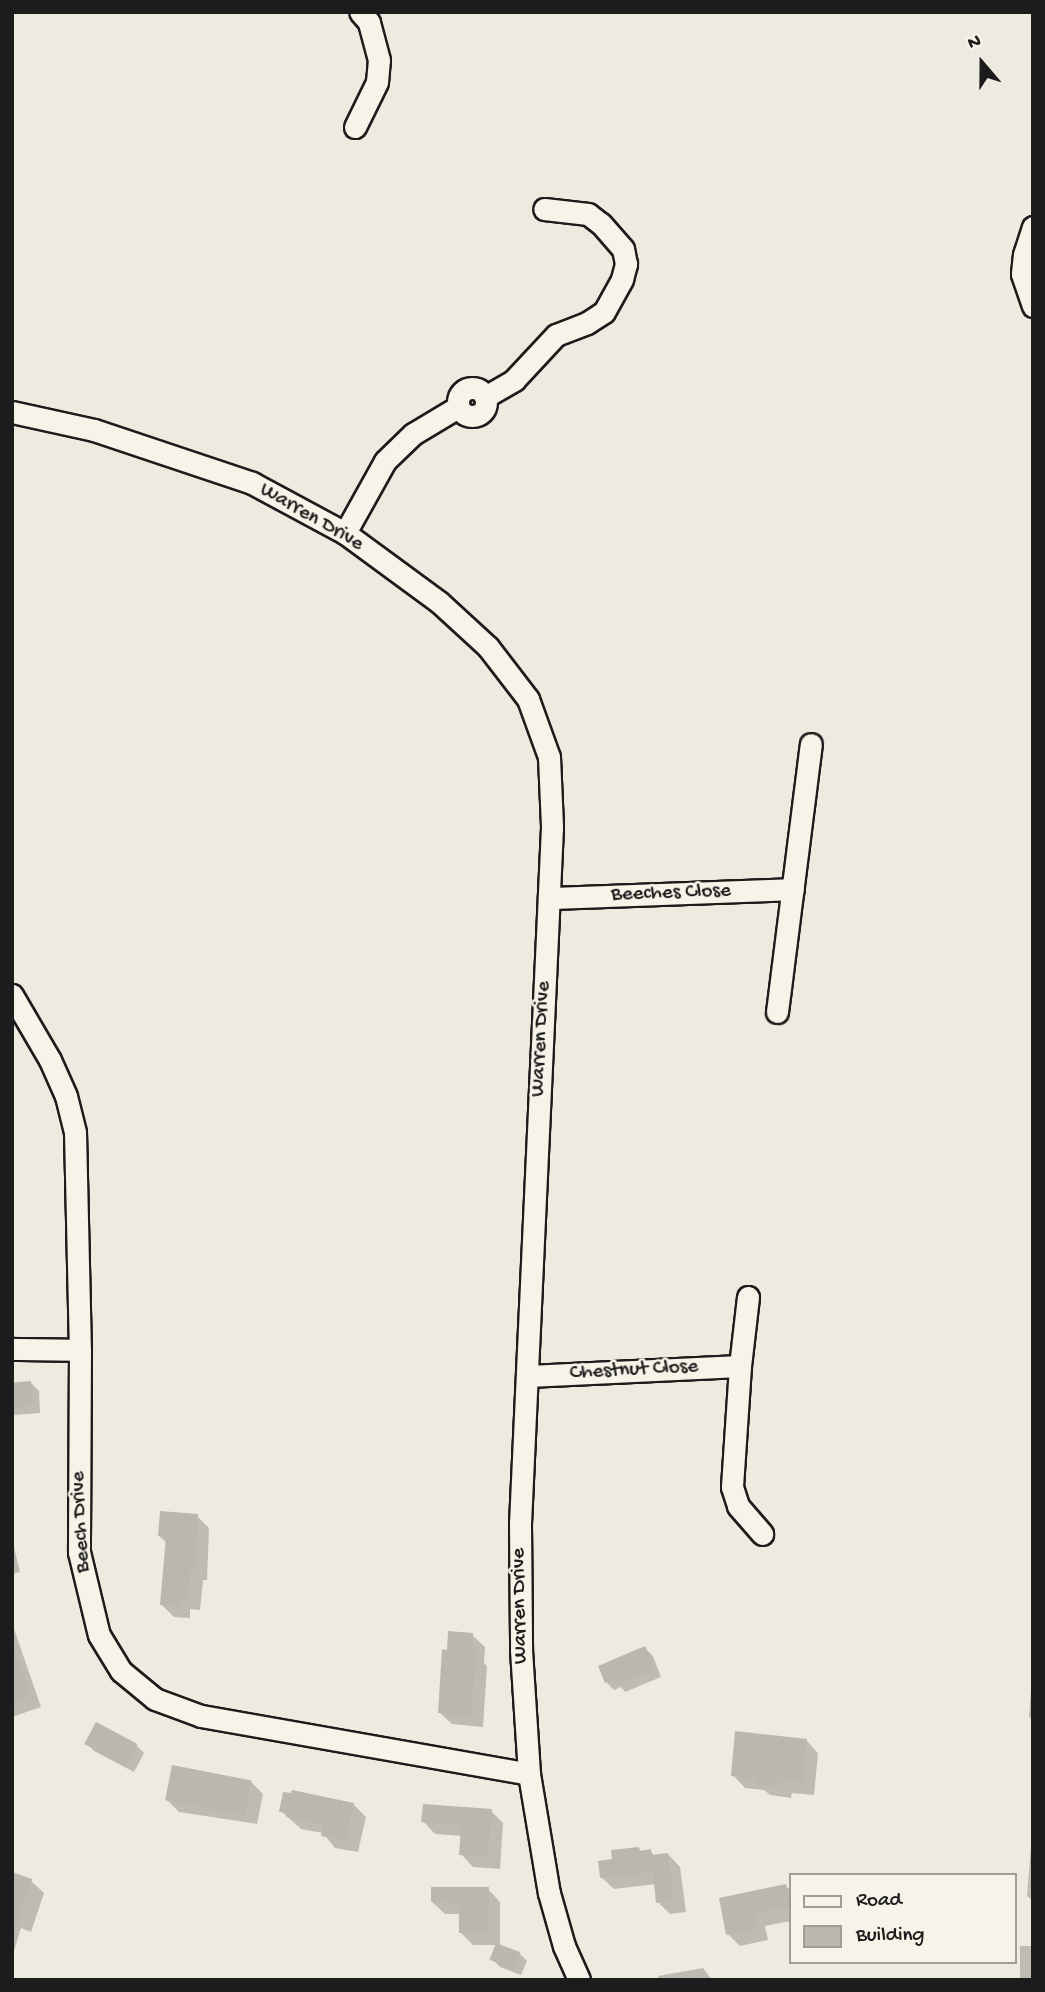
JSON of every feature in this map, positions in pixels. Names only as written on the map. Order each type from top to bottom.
[{"type":"street","points":[[355,127],[377,82],[379,60],[369,22],[360,12]]},
{"type":"street","points":[[345,533],[385,461],[413,434],[458,407],[466,415],[477,416],[485,408],[485,397],[514,380],[556,335],[587,323],[604,312],[622,279],[626,264],[623,249],[601,224],[588,214],[544,208]]},
{"type":"street","points":[[1033,227],[1024,254],[1023,274],[1033,306]]},
{"type":"street","name":"Warren Drive","points":[[12,412],[94,430],[252,483],[345,533],[439,602],[488,647],[528,699],[549,757],[552,827],[520,1524],[521,1650],[529,1774],[549,1893],[564,1946],[579,1980]]},
{"type":"street","points":[[777,1012],[811,744]]},
{"type":"street","name":"Beeches Close","points":[[549,898],[793,889]]},
{"type":"street","name":"Beech Drive","points":[[12,995],[50,1060],[66,1096],[75,1132],[80,1350],[79,1552],[99,1635],[121,1671],[155,1699],[201,1716],[529,1774]]},
{"type":"street","points":[[748,1297],[740,1366],[732,1487],[738,1506],[762,1534]]},
{"type":"street","points":[[12,1349],[80,1350]]},
{"type":"street","name":"Chestnut Close","points":[[527,1376],[740,1366]]},
{"type":"building","points":[[31,1381],[33,1406],[14,1408],[12,1383]]},
{"type":"building","points":[[160,1511],[198,1514],[196,1569],[191,1568],[188,1598],[179,1598],[178,1607],[160,1605],[166,1537],[158,1536]]},
{"type":"building","points":[[448,1631],[473,1633],[472,1652],[476,1652],[471,1715],[438,1713],[442,1649],[447,1650]]},
{"type":"building","points":[[645,1646],[655,1669],[616,1685],[614,1679],[605,1683],[598,1666]]},
{"type":"building","points":[[14,1651],[30,1695],[12,1701],[12,1652]]},
{"type":"building","points":[[96,1722],[137,1744],[126,1766],[84,1744]]},
{"type":"building","points":[[735,1731],[807,1739],[802,1783],[780,1781],[780,1786],[756,1784],[756,1779],[731,1776]]},
{"type":"building","points":[[172,1765],[252,1780],[245,1816],[165,1800]]},
{"type":"building","points":[[292,1790],[354,1803],[346,1841],[321,1836],[323,1824],[286,1817],[287,1813],[279,1812],[283,1792],[291,1793]]},
{"type":"building","points":[[423,1804],[492,1809],[488,1857],[459,1855],[461,1825],[421,1822]]},
{"type":"building","points":[[639,1847],[640,1851],[651,1849],[652,1855],[668,1853],[674,1901],[656,1903],[653,1872],[600,1878],[598,1861],[612,1859],[611,1850]]},
{"type":"building","points":[[12,1872],[32,1879],[15,1931],[12,1930]]},
{"type":"building","points":[[786,1884],[790,1906],[754,1914],[757,1928],[726,1935],[719,1898]]},
{"type":"building","points":[[431,1887],[489,1887],[488,1933],[459,1933],[459,1903],[431,1902]]},
{"type":"building","points":[[496,1943],[520,1952],[514,1969],[490,1960]]}]
